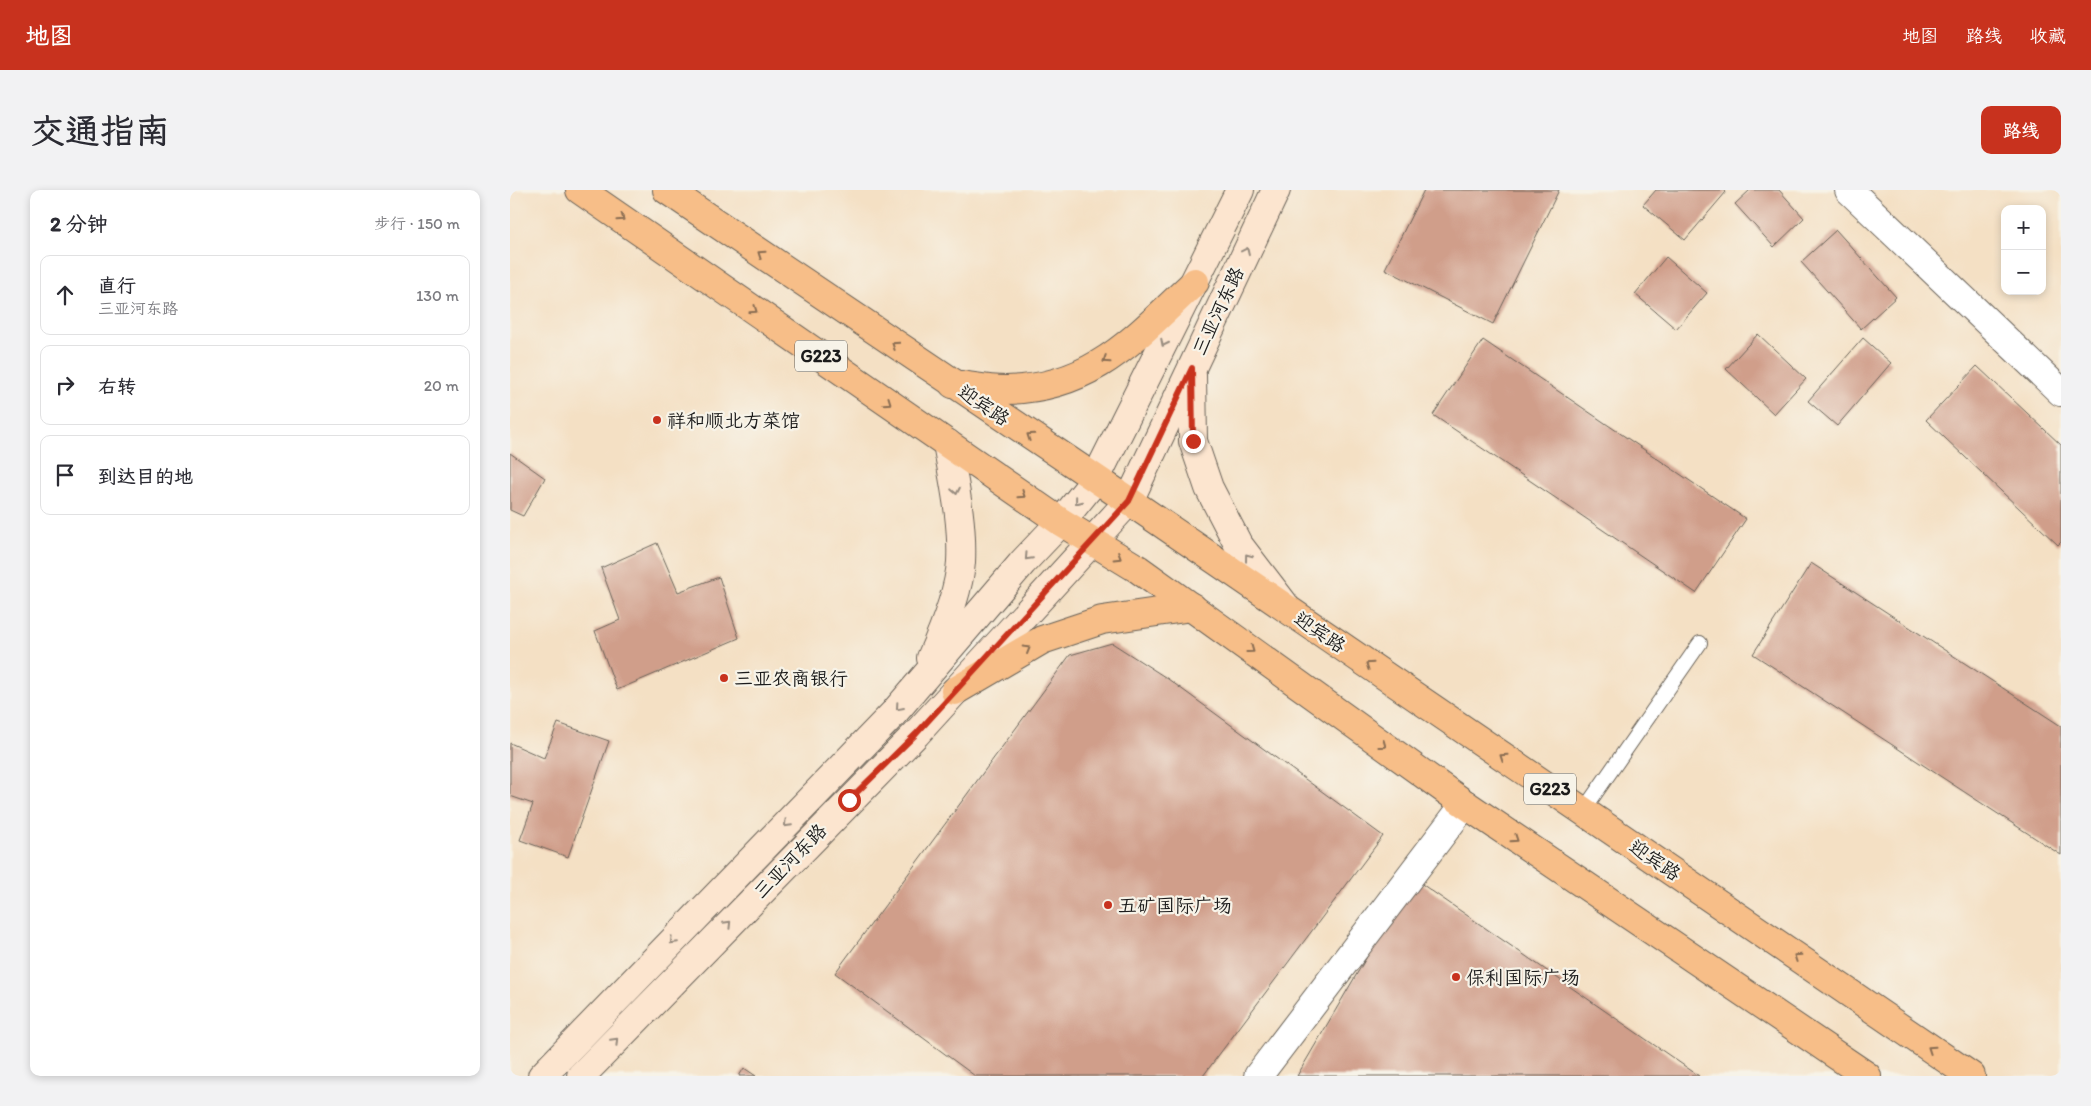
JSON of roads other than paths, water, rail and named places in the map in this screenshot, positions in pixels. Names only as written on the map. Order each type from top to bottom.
[{"type":"main road","name":"G223","points":[[580,190],[1062,522],[1192,607],[1465,804],[1868,1076]]},
{"type":"main road","name":"迎宾路","points":[[667,190],[1095,480],[1129,501],[1971,1076]]},
{"type":"main road","name":"三亚河东路","points":[[542,1076],[893,714],[1023,562],[1062,522],[1095,480],[1240,190]]},
{"type":"main road","name":"三亚河东路","points":[[581,1076],[916,734],[1094,542],[1129,501],[1276,190]]},
{"type":"main road","points":[[953,384],[1006,390],[1053,384],[1088,372],[1122,350],[1195,282]]},
{"type":"main road","points":[[1192,368],[1193,441],[1209,488],[1238,544],[1288,610]]},
{"type":"main road","points":[[920,682],[946,624],[961,564],[960,514],[947,443]]},
{"type":"main road","points":[[955,691],[1042,640],[1102,620],[1192,607]]},
{"type":"street","points":[[1849,190],[2061,392]]},
{"type":"street","points":[[1258,1076],[1465,804]]},
{"type":"lane","points":[[1583,811],[1700,643]]},
{"type":"place","name":"祥和顺北方菜馆","points":[[657,420]]},
{"type":"place","name":"三亚农商银行","points":[[724,678]]},
{"type":"place","name":"五矿国际广场","points":[[1108,905]]},
{"type":"place","name":"保利国际广场","points":[[1456,977]]}]
